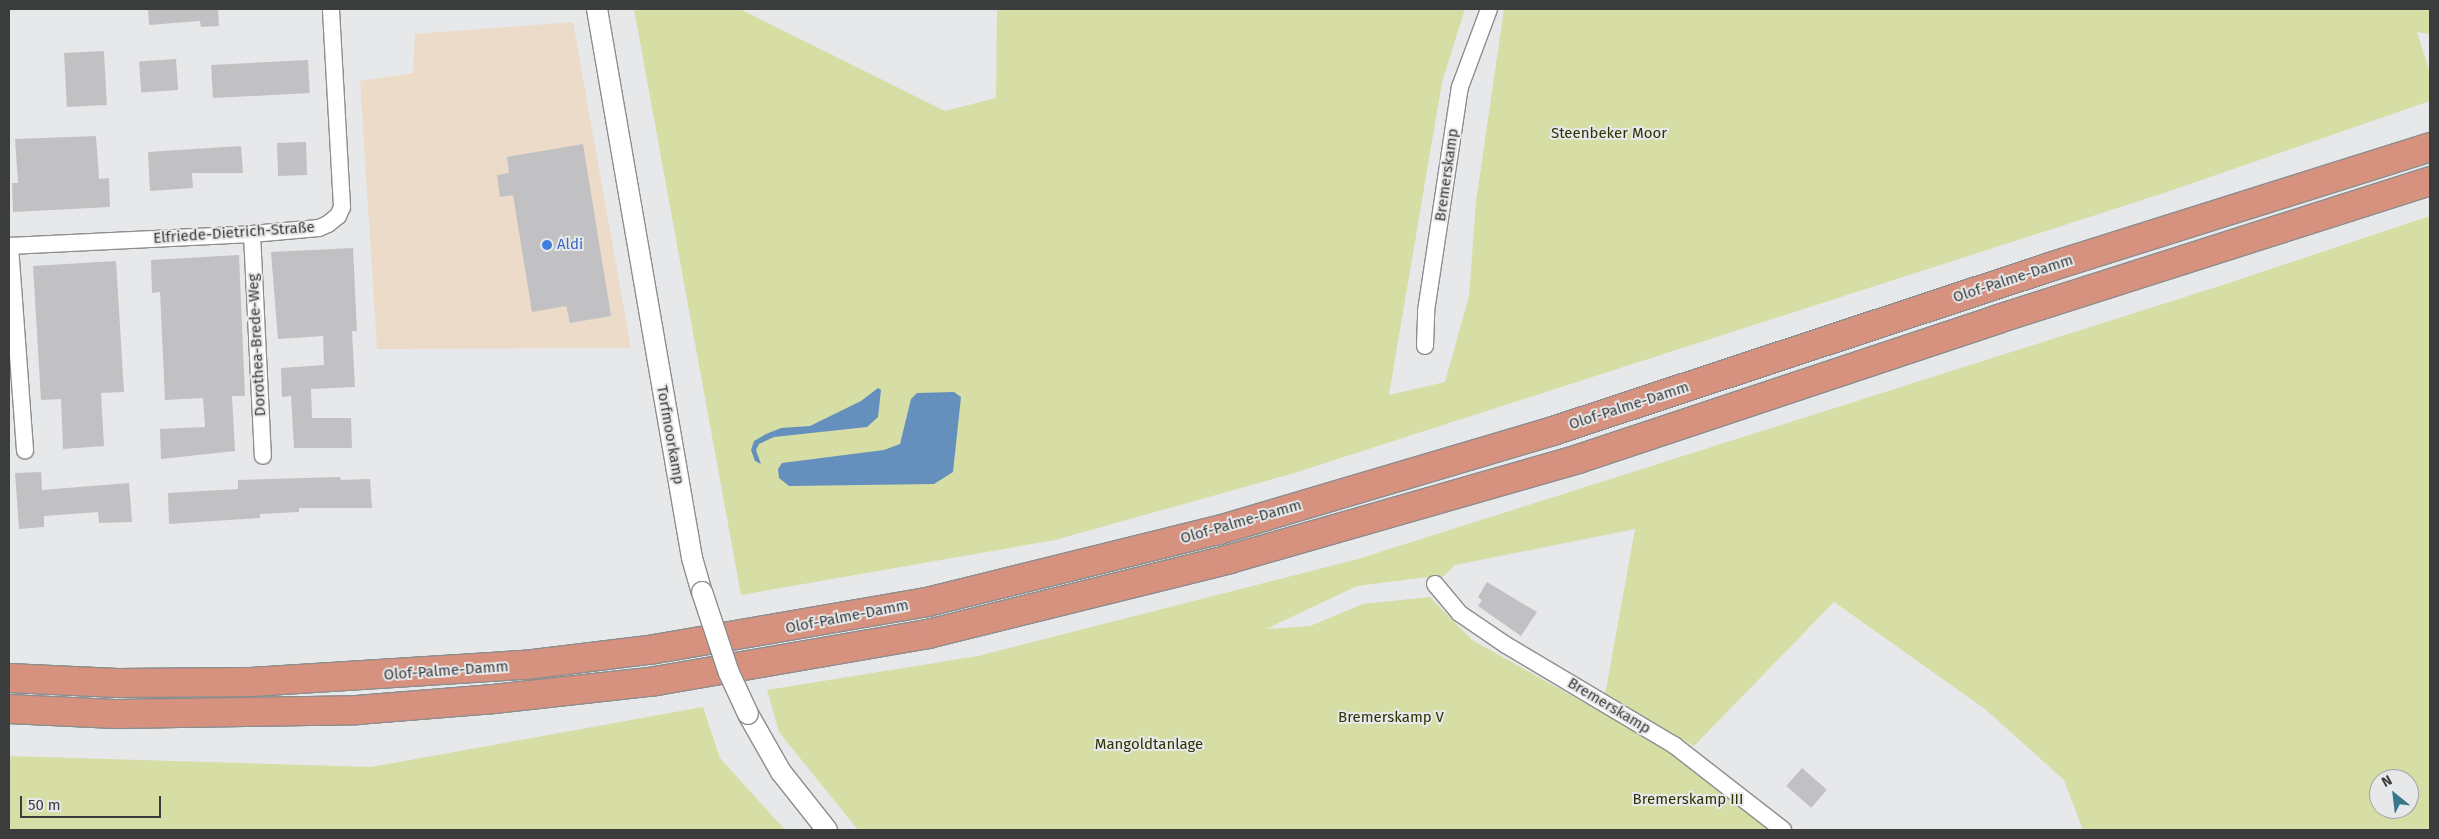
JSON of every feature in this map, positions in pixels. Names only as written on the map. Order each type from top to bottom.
[{"type":"highway","name":"Olof-Palme-Damm","points":[[9,678],[117,683],[251,682],[526,665],[655,649],[927,602],[1219,530],[1553,431],[2050,267],[2430,147]]},
{"type":"highway","name":"Olof-Palme-Damm","points":[[9,708],[115,714],[357,710],[416,706],[656,681],[928,634],[1230,559],[1578,459],[1998,319],[2430,181]]},
{"type":"street","name":"Elfriede-Dietrich-Straße","points":[[9,246],[252,234],[320,228],[338,216],[342,207],[331,9]]},
{"type":"street","name":"Torfmoorkamp","points":[[597,9],[692,558],[729,673],[748,714],[780,772],[827,830]]},
{"type":"street","name":"Bremerskamp","points":[[1425,346],[1426,311],[1460,87],[1489,9]]},
{"type":"street","name":"Dorothea-Brede-Weg","points":[[252,234],[263,456]]},
{"type":"street","points":[[9,246],[24,450]]},
{"type":"street","name":"Bremerskamp","points":[[1434,584],[1459,613],[1506,645],[1674,745],[1783,830]]},
{"type":"shaded area","points":[[573,22],[631,348],[377,349],[360,81],[413,73],[415,34]]},
{"type":"green space","name":"Steenbeker Moor","points":[[634,9],[740,9],[945,111],[996,98],[997,9],[1465,9],[1442,82],[1389,395],[1445,382],[1469,296],[1476,202],[1504,9],[2430,9],[2430,34],[2417,32],[2430,73],[2430,101],[2164,193],[1291,474],[1055,540],[741,595]]},
{"type":"green space","points":[[2430,216],[2430,830],[2083,830],[2064,780],[1985,709],[1834,602],[1694,746],[1605,695],[1635,529],[1455,565],[1435,584],[1428,577],[1357,586],[1266,629],[1310,626],[1363,604],[1430,597],[1472,640],[1680,756],[1771,830],[858,830],[779,732],[767,690],[978,656],[1358,559],[2229,283]]},
{"type":"green space","points":[[703,707],[720,758],[785,830],[9,830],[9,756],[371,767]]},
{"type":"water","points":[[878,388],[881,390],[878,417],[867,427],[774,437],[759,444],[756,450],[761,464],[755,461],[751,450],[754,441],[781,428],[810,426],[861,401]]},
{"type":"water","points":[[954,392],[961,397],[953,472],[934,484],[789,486],[779,478],[778,469],[782,463],[884,450],[900,444],[911,399],[917,393]]},
{"type":"building","points":[[148,9],[218,9],[219,26],[201,27],[200,21],[149,25]]},
{"type":"building","points":[[104,51],[107,105],[67,107],[64,53]]},
{"type":"building","points":[[176,59],[178,90],[141,93],[139,62]]},
{"type":"building","points":[[308,60],[310,93],[213,98],[211,65]]},
{"type":"building","points":[[96,136],[99,179],[109,178],[110,207],[13,212],[12,183],[18,183],[15,139]]},
{"type":"building","points":[[306,142],[307,175],[278,176],[277,143]]},
{"type":"building","name":"Aldi","points":[[583,144],[611,316],[570,323],[566,306],[532,312],[513,195],[500,197],[497,175],[509,173],[507,157]]},
{"type":"building","points":[[241,146],[243,173],[192,173],[193,188],[150,191],[148,152]]},
{"type":"building","points":[[353,248],[357,331],[352,331],[355,387],[311,389],[312,418],[351,418],[352,448],[294,448],[291,396],[282,397],[281,368],[324,365],[323,336],[278,339],[271,252]]},
{"type":"building","points":[[239,255],[245,396],[232,396],[235,451],[161,459],[160,429],[205,427],[203,398],[165,400],[160,292],[152,293],[151,260]]},
{"type":"building","points":[[116,261],[124,392],[101,393],[104,446],[63,449],[61,399],[41,400],[33,266]]},
{"type":"building","points":[[41,472],[42,490],[129,483],[132,522],[99,523],[98,512],[44,516],[44,527],[19,529],[15,473]]},
{"type":"building","points":[[340,477],[341,480],[370,479],[372,508],[299,508],[299,512],[260,514],[260,518],[169,524],[168,493],[238,489],[238,480]]},
{"type":"building","points":[[1487,582],[1537,612],[1521,636],[1478,606],[1482,600],[1478,597]]},
{"type":"building","points":[[1802,768],[1827,790],[1811,808],[1786,786]]},
{"type":"place","name":"Aldi","points":[[547,245]]},
{"type":"park label","name":"Bremerskamp V","points":[[1391,718]]},
{"type":"park label","name":"Mangoldtanlage","points":[[1149,745]]},
{"type":"park label","name":"Bremerskamp III","points":[[1688,800]]}]
